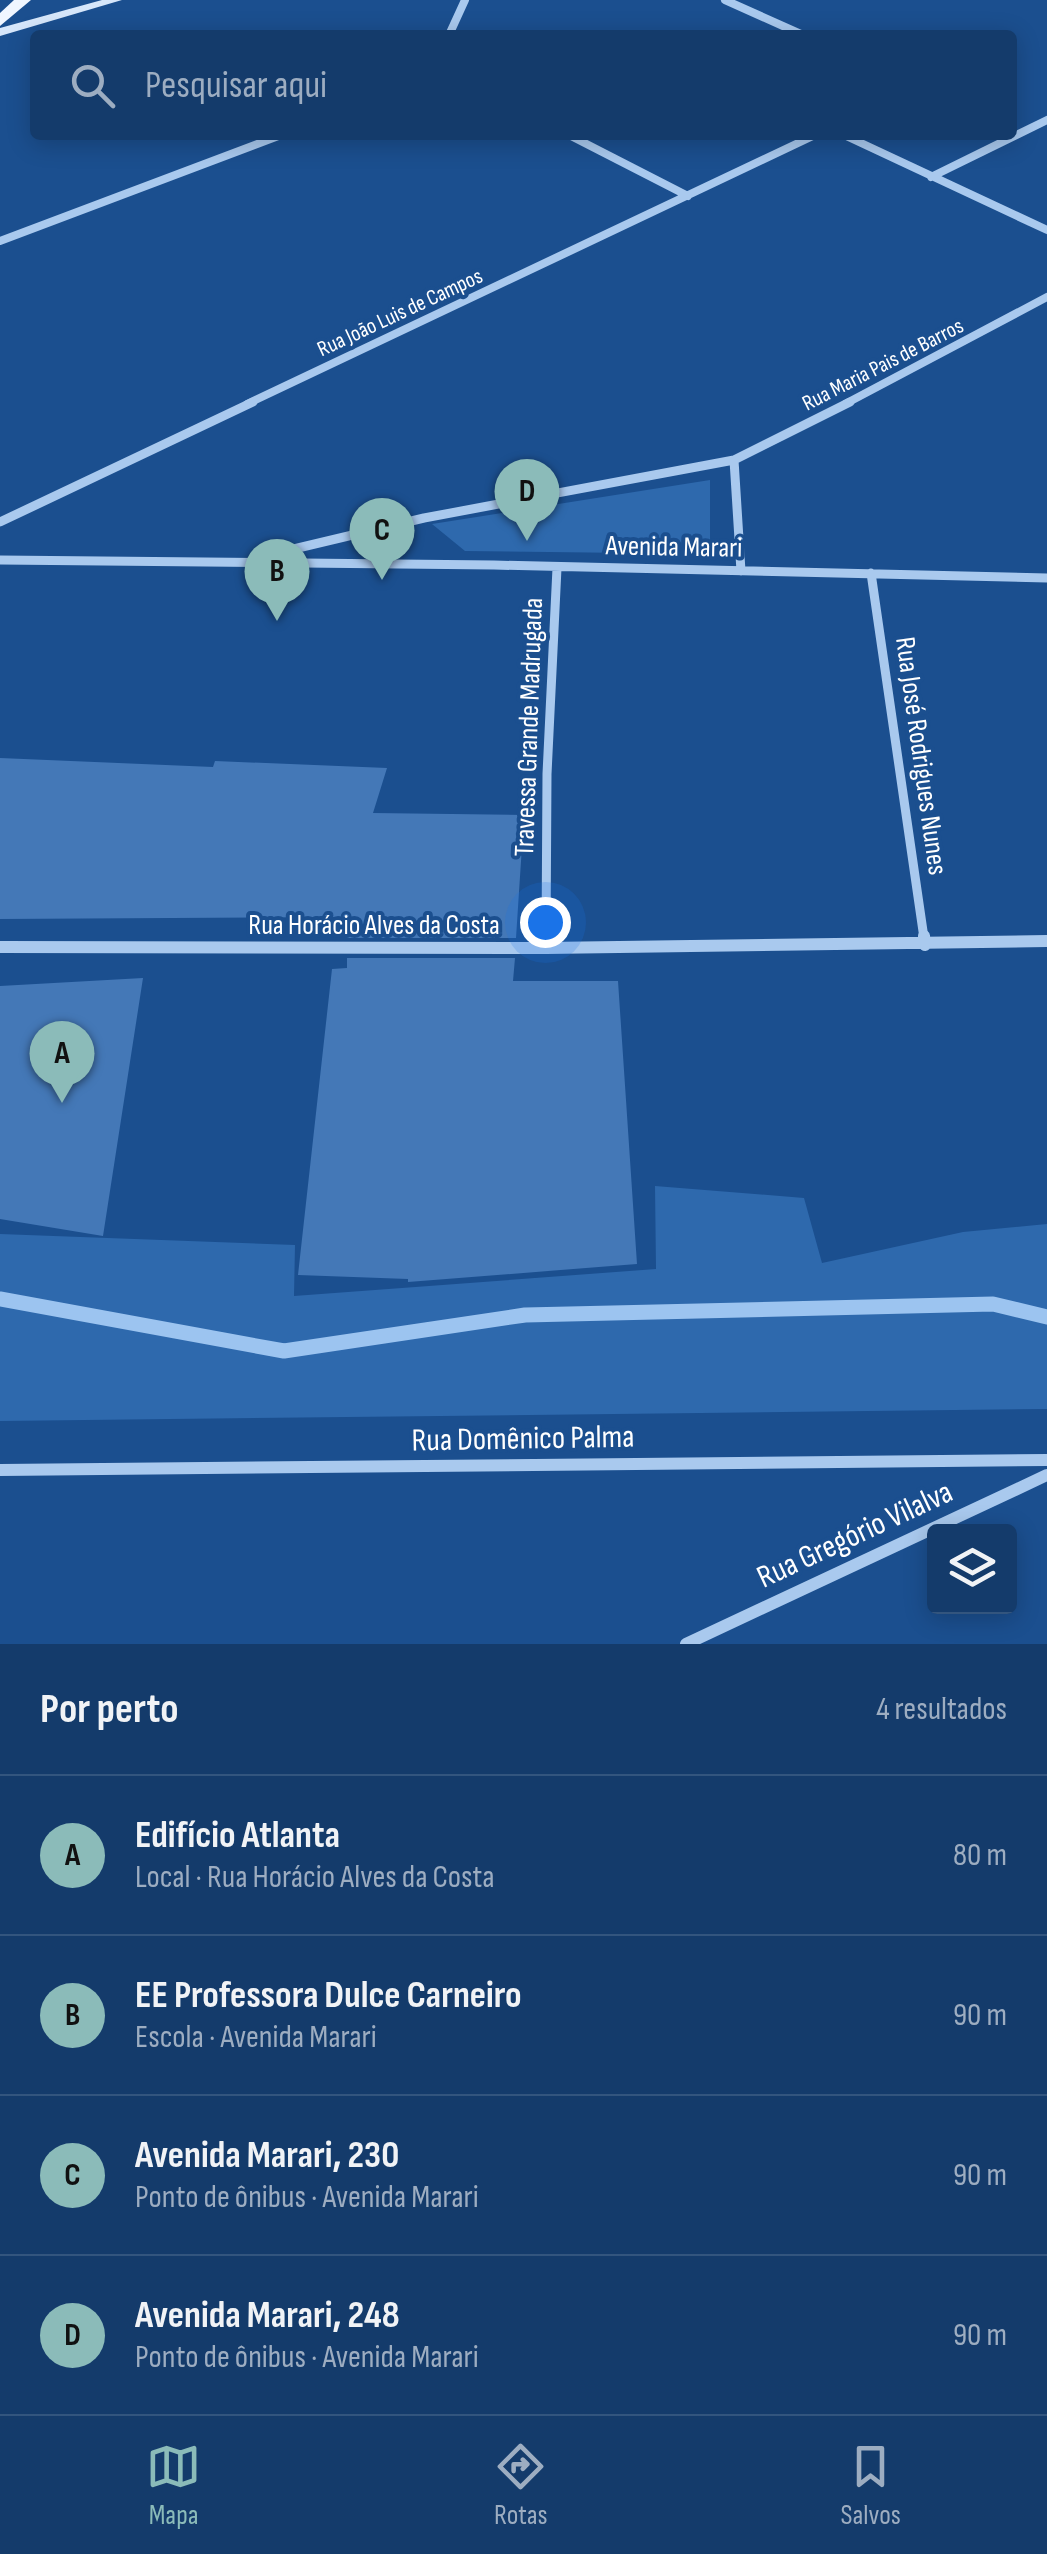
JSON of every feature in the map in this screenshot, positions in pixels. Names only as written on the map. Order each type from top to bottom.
[{"type":"main road","points":[[0,21],[22,0]]},
{"type":"street","points":[[0,32],[116,0]]},
{"type":"street","points":[[451,30],[465,0]]},
{"type":"street","points":[[726,0],[741,3],[793,30]]},
{"type":"street","points":[[1017,130],[1047,120]]},
{"type":"street","points":[[0,241],[269,140]]},
{"type":"street","points":[[579,140],[688,196]]},
{"type":"street","name":"Rua João Luis de Campos","points":[[0,522],[805,140]]},
{"type":"street","points":[[854,140],[1047,230]]},
{"type":"street","points":[[932,177],[998,140]]},
{"type":"street","name":"Rua Maria Pais de Barros","points":[[245,561],[424,518],[734,460],[924,366],[1047,297]]},
{"type":"street","points":[[734,460],[742,571]]},
{"type":"street","name":"Avenida Marari","points":[[0,560],[245,561],[1047,578]]},
{"type":"street","name":"Travessa Grande Madrugada","points":[[546,948],[548,774],[557,568]]},
{"type":"street","name":"Rua José Rodrigues Nunes","points":[[871,573],[926,945]]},
{"type":"street","name":"Rua Horácio Alves da Costa","points":[[0,947],[546,948],[926,945],[1047,940]]},
{"type":"street","name":"Rua Domênico Palma","points":[[0,1470],[1047,1460]]},
{"type":"street","name":"Rua Gregório Vilalva","points":[[686,1644],[1047,1475]]},
{"type":"shaded area","points":[[710,480],[710,554],[465,551],[432,524]]},
{"type":"shaded area","points":[[655,1186],[804,1198],[822,1263],[963,1232],[1047,1224],[1047,1409],[0,1421],[0,1234],[295,1245],[294,1296],[656,1269]]},
{"type":"building","points":[[0,758],[213,767],[215,761],[387,768],[373,813],[524,815],[516,938],[346,938],[346,917],[0,919]]},
{"type":"building","points":[[347,958],[515,958],[513,981],[618,981],[637,1264],[408,1282],[298,1275],[332,969],[347,968]]},
{"type":"building","points":[[143,978],[103,1236],[0,1219],[0,986]]},
{"type":"waterway","points":[[0,1299],[284,1351],[525,1315],[993,1304],[1047,1317]]},
{"type":"place","name":"Avenida Marari, 248","points":[[527,541]]},
{"type":"place","name":"Avenida Marari, 230","points":[[382,580]]},
{"type":"place","name":"EE Professora Dulce Carneiro","points":[[277,621]]},
{"type":"place","name":"Edifício Atlanta","points":[[62,1103]]}]
